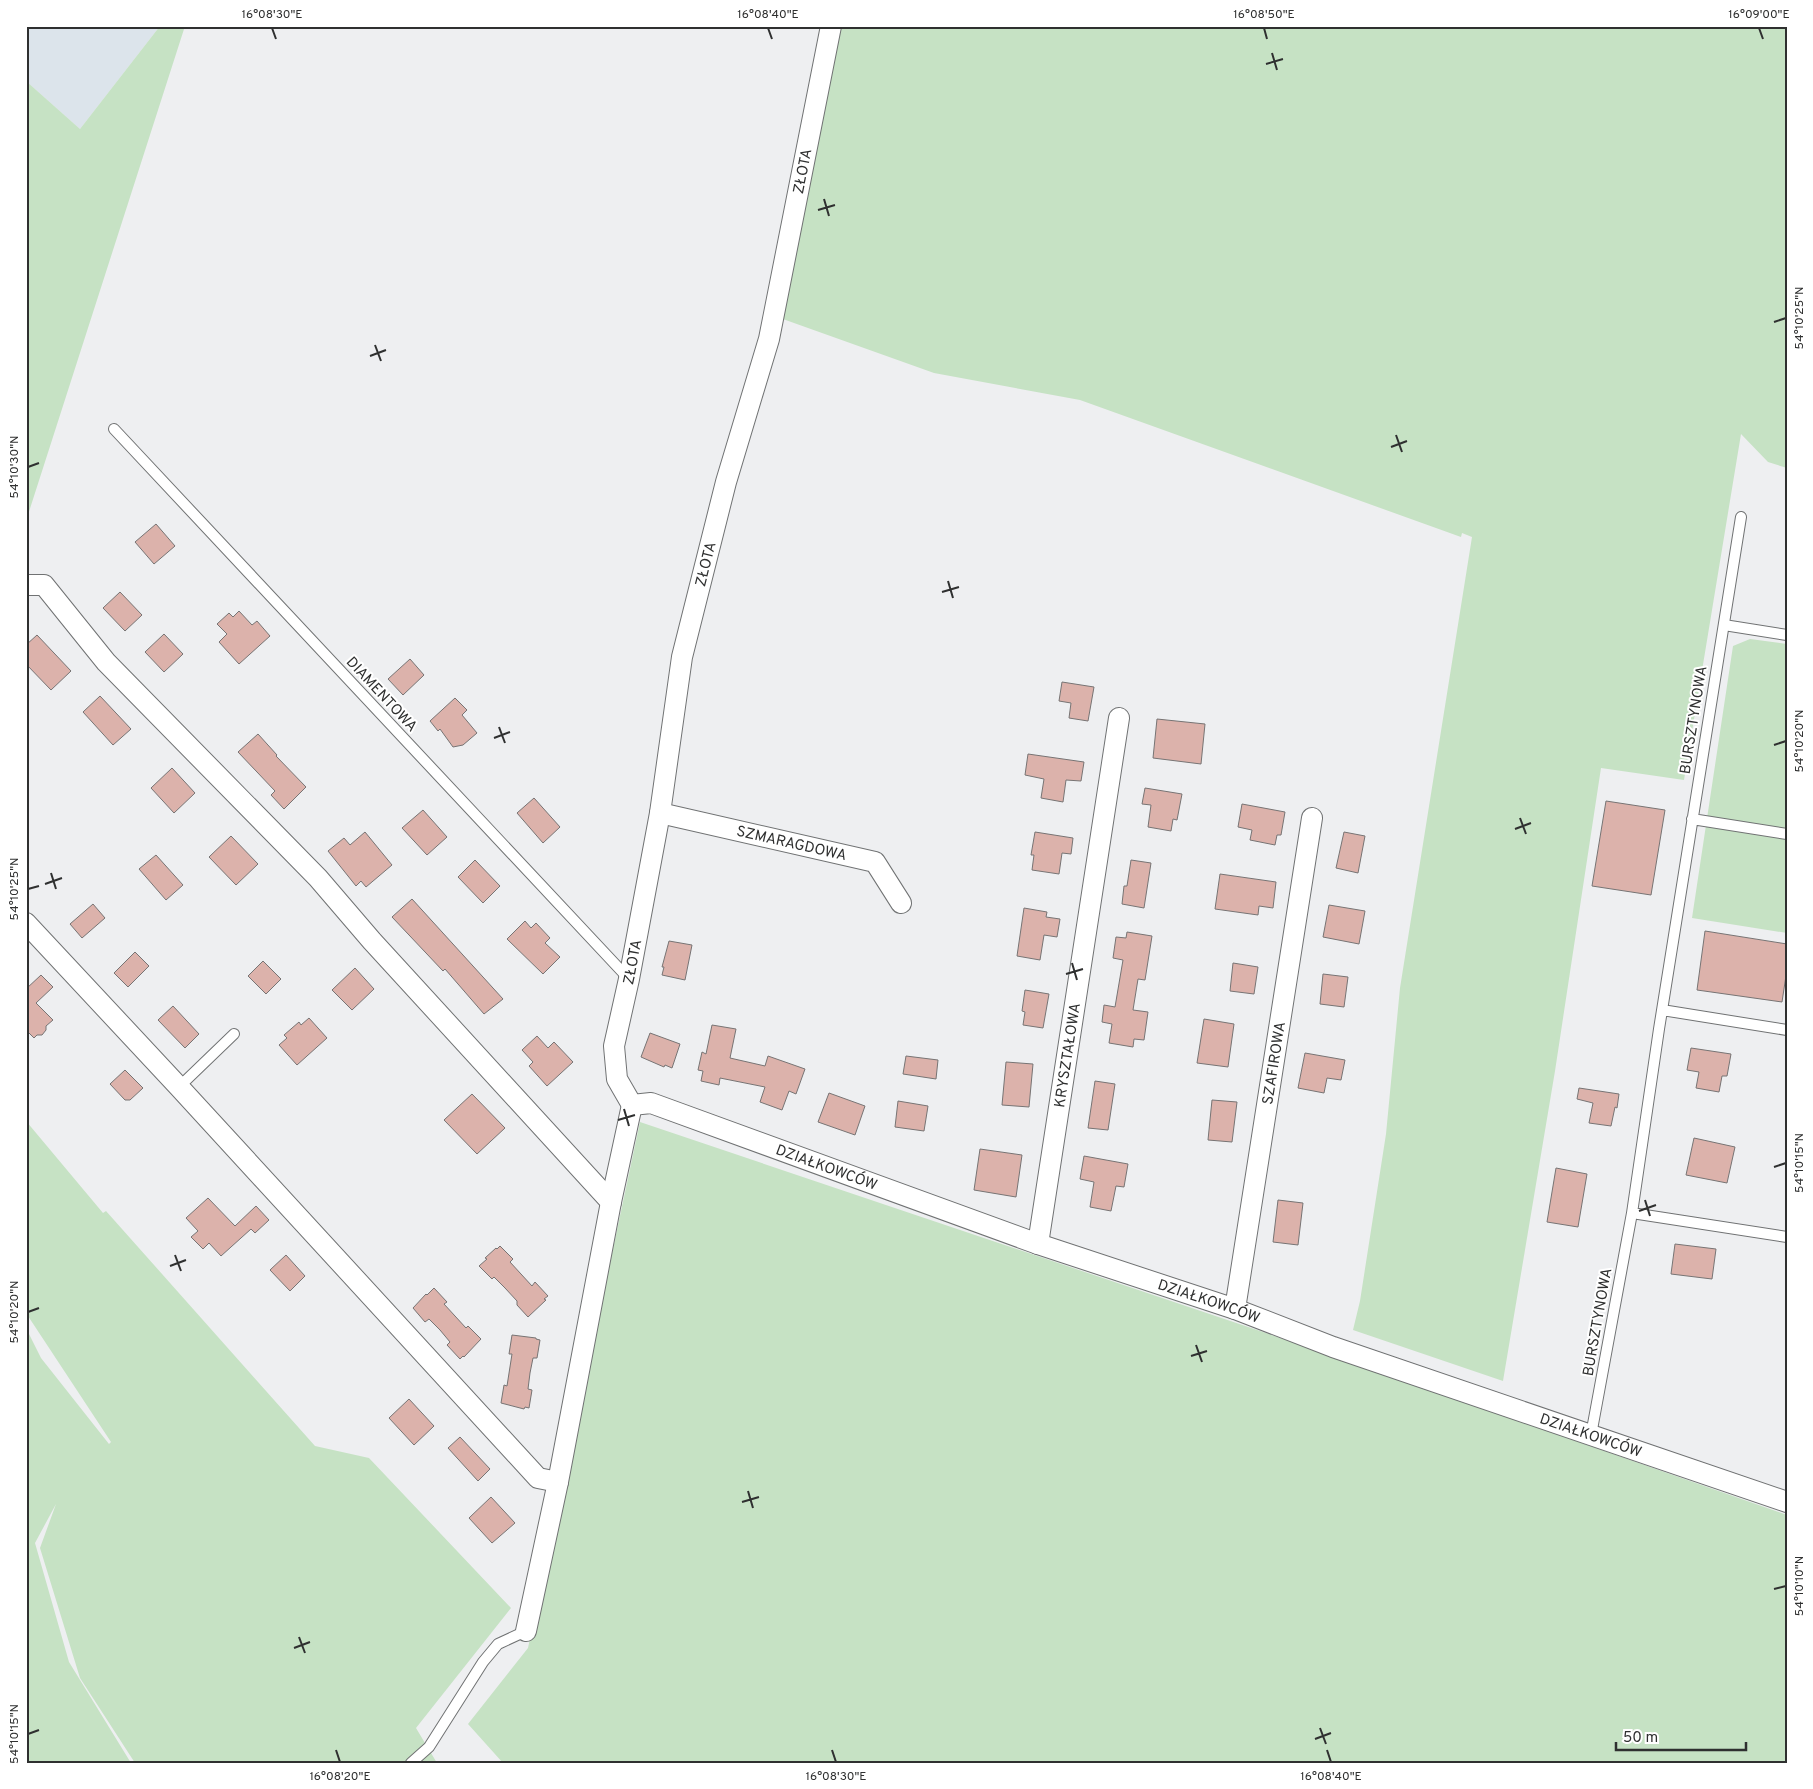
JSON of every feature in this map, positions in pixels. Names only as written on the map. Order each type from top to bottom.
[{"type":"street","name":"ZŁOTA","points":[[632,1105],[617,1079],[614,1046],[629,979],[660,812],[682,657],[726,482],[769,339],[831,26]]},
{"type":"street","points":[[26,585],[44,585],[106,662],[318,878],[372,940],[611,1202]]},
{"type":"street","name":"KRYSZTAŁOWA","points":[[1038,1244],[1119,718]]},
{"type":"street","name":"SZMARAGDOWA","points":[[660,812],[875,862],[901,903]]},
{"type":"street","name":"SZAFIROWA","points":[[1235,1309],[1312,818]]},
{"type":"street","points":[[26,923],[180,1087],[538,1478],[558,1482]]},
{"type":"street","name":"DZIAŁKOWCÓW","points":[[632,1105],[651,1103],[1038,1244],[1235,1309],[1333,1347],[1787,1502]]},
{"type":"street","points":[[526,1631],[558,1482],[611,1202],[632,1105]]},
{"type":"lane","name":"DIAMENTOWA","points":[[114,429],[629,979]]},
{"type":"lane","name":"BURSZTYNOWA","points":[[1591,1435],[1632,1213],[1662,1010],[1741,517]]},
{"type":"lane","points":[[1724,625],[1787,635]]},
{"type":"lane","points":[[1692,819],[1787,834]]},
{"type":"lane","points":[[1662,1010],[1787,1030]]},
{"type":"lane","points":[[180,1087],[234,1034]]},
{"type":"lane","points":[[1632,1213],[1787,1237]]},
{"type":"lane","points":[[411,1763],[429,1747],[483,1662],[498,1644],[526,1631]]},
{"type":"shaded area","points":[[26,26],[160,26],[80,129],[26,81]]},
{"type":"green space","points":[[160,26],[185,26],[26,521],[26,81],[80,129]]},
{"type":"green space","points":[[824,26],[1787,26],[1787,468],[1768,462],[1741,434],[1684,780],[1601,768],[1555,1071],[1503,1381],[1353,1330],[1360,1301],[1386,1134],[1400,988],[1472,537],[1462,533],[1461,537],[1080,400],[934,373],[766,313]]},
{"type":"green space","points":[[1750,639],[1787,644],[1787,933],[1692,918],[1733,646]]},
{"type":"green space","points":[[26,1121],[103,1213],[106,1211],[315,1446],[369,1458],[511,1608],[416,1728],[437,1763],[135,1763],[80,1678],[40,1548],[56,1504],[35,1543],[69,1662],[131,1763],[26,1763],[26,1328],[41,1358],[109,1444],[111,1442],[26,1313]]},
{"type":"green space","points":[[640,1122],[1337,1357],[1787,1515],[1787,1763],[503,1763],[468,1724],[528,1648]]},
{"type":"building","points":[[156,524],[175,546],[154,564],[135,542]]},
{"type":"building","points":[[120,592],[142,615],[125,631],[103,608]]},
{"type":"building","points":[[239,611],[252,625],[257,621],[270,636],[239,664],[219,642],[227,634],[217,624],[229,613],[233,617]]},
{"type":"building","points":[[164,634],[183,654],[164,672],[145,652]]},
{"type":"building","points":[[37,635],[71,671],[51,690],[26,664],[26,645]]},
{"type":"building","points":[[410,659],[424,675],[403,695],[388,679]]},
{"type":"building","points":[[1062,682],[1094,687],[1088,721],[1069,718],[1071,703],[1059,701]]},
{"type":"building","points":[[100,696],[131,729],[113,745],[83,712]]},
{"type":"building","points":[[455,698],[467,710],[462,715],[477,733],[463,745],[453,747],[440,729],[438,731],[430,721]]},
{"type":"building","points":[[1157,719],[1205,724],[1201,764],[1153,758]]},
{"type":"building","points":[[258,734],[306,787],[284,809],[271,795],[275,791],[238,752]]},
{"type":"building","points":[[1028,754],[1084,762],[1081,781],[1066,780],[1063,802],[1041,798],[1044,779],[1025,775]]},
{"type":"building","points":[[172,768],[195,793],[174,813],[151,788]]},
{"type":"building","points":[[1145,788],[1182,794],[1177,820],[1173,819],[1171,831],[1148,827],[1151,805],[1142,804]]},
{"type":"building","points":[[534,798],[560,827],[543,843],[517,813]]},
{"type":"building","points":[[1606,801],[1665,810],[1651,895],[1592,886]]},
{"type":"building","points":[[1242,804],[1285,812],[1281,835],[1277,835],[1275,845],[1250,840],[1252,830],[1238,827]]},
{"type":"building","points":[[423,810],[447,837],[427,855],[402,828]]},
{"type":"building","points":[[365,832],[392,865],[366,887],[361,881],[356,886],[328,851],[344,838],[350,845]]},
{"type":"building","points":[[1035,832],[1073,838],[1071,854],[1062,853],[1059,874],[1032,870],[1034,855],[1031,855]]},
{"type":"building","points":[[1344,832],[1365,836],[1358,873],[1336,868]]},
{"type":"building","points":[[231,836],[258,864],[236,885],[209,857]]},
{"type":"building","points":[[156,855],[183,885],[166,900],[139,869]]},
{"type":"building","points":[[475,860],[500,886],[483,903],[458,877]]},
{"type":"building","points":[[1131,860],[1151,863],[1144,908],[1122,904],[1124,886],[1127,886]]},
{"type":"building","points":[[1220,874],[1276,882],[1273,908],[1259,906],[1258,915],[1215,909]]},
{"type":"building","points":[[412,899],[503,999],[484,1014],[445,969],[443,971],[392,917]]},
{"type":"building","points":[[93,904],[105,918],[82,938],[70,924]]},
{"type":"building","points":[[1329,905],[1365,911],[1359,944],[1323,937]]},
{"type":"building","points":[[1024,908],[1047,912],[1046,917],[1060,919],[1057,937],[1044,935],[1040,960],[1017,956]]},
{"type":"building","points":[[525,921],[531,928],[536,923],[550,938],[545,943],[560,957],[543,974],[507,939]]},
{"type":"building","points":[[1705,931],[1787,944],[1787,969],[1782,1002],[1697,990]]},
{"type":"building","points":[[1127,932],[1152,936],[1145,980],[1138,979],[1133,1010],[1148,1012],[1144,1040],[1134,1039],[1133,1047],[1109,1043],[1112,1024],[1102,1022],[1104,1005],[1115,1007],[1123,960],[1113,958],[1116,937],[1126,938]]},
{"type":"building","points":[[669,941],[692,945],[685,980],[662,975],[664,967],[662,967]]},
{"type":"building","points":[[135,952],[149,966],[128,987],[114,973]]},
{"type":"building","points":[[263,961],[281,979],[266,994],[248,976]]},
{"type":"building","points":[[1233,963],[1258,967],[1254,994],[1230,991]]},
{"type":"building","points":[[355,968],[374,989],[352,1010],[332,990]]},
{"type":"building","points":[[1323,974],[1348,977],[1344,1007],[1320,1004]]},
{"type":"building","points":[[41,975],[53,987],[36,1003],[53,1020],[46,1026],[46,1030],[42,1035],[37,1035],[34,1038],[26,1030],[26,989]]},
{"type":"building","points":[[1025,990],[1049,994],[1043,1028],[1023,1025],[1025,1012],[1022,1011]]},
{"type":"building","points":[[173,1006],[199,1034],[185,1048],[158,1020]]},
{"type":"building","points":[[309,1018],[327,1038],[297,1065],[279,1045],[287,1038],[284,1035],[299,1022],[301,1025]]},
{"type":"building","points":[[1204,1019],[1234,1024],[1228,1067],[1197,1063]]},
{"type":"building","points":[[712,1025],[736,1029],[730,1058],[765,1066],[768,1056],[805,1069],[796,1094],[789,1091],[782,1110],[760,1102],[765,1087],[720,1078],[719,1085],[701,1081],[703,1071],[698,1070],[702,1052],[706,1054]]},
{"type":"building","points":[[650,1033],[680,1044],[672,1068],[665,1065],[664,1067],[641,1057]]},
{"type":"building","points":[[537,1036],[548,1048],[554,1042],[573,1062],[547,1086],[529,1066],[533,1062],[522,1050]]},
{"type":"building","points":[[1691,1048],[1731,1054],[1727,1076],[1722,1076],[1719,1092],[1696,1088],[1699,1072],[1687,1070]]},
{"type":"building","points":[[1305,1053],[1345,1060],[1341,1080],[1327,1078],[1324,1093],[1298,1088]]},
{"type":"building","points":[[906,1056],[938,1060],[936,1079],[903,1074]]},
{"type":"building","points":[[1006,1062],[1033,1064],[1029,1107],[1002,1105]]},
{"type":"building","points":[[125,1070],[143,1088],[130,1100],[125,1100],[110,1084]]},
{"type":"building","points":[[1095,1081],[1115,1084],[1108,1130],[1088,1128]]},
{"type":"building","points":[[1579,1088],[1619,1094],[1611,1126],[1589,1123],[1593,1103],[1577,1099]]},
{"type":"building","points":[[829,1093],[865,1106],[855,1135],[818,1122]]},
{"type":"building","points":[[472,1094],[505,1128],[477,1154],[444,1120]]},
{"type":"building","points":[[1212,1100],[1237,1102],[1232,1142],[1208,1140]]},
{"type":"building","points":[[898,1101],[928,1106],[924,1131],[895,1127]]},
{"type":"building","points":[[1694,1138],[1735,1147],[1727,1183],[1686,1175]]},
{"type":"building","points":[[980,1149],[1022,1155],[1016,1197],[974,1190]]},
{"type":"building","points":[[1084,1156],[1128,1164],[1124,1187],[1116,1186],[1111,1211],[1090,1207],[1094,1182],[1080,1179]]},
{"type":"building","points":[[1556,1168],[1587,1174],[1578,1227],[1547,1222]]},
{"type":"building","points":[[208,1198],[235,1226],[256,1206],[269,1220],[255,1233],[251,1229],[221,1256],[209,1243],[203,1249],[191,1237],[198,1231],[186,1218]]},
{"type":"building","points":[[1278,1200],[1303,1203],[1298,1245],[1273,1242]]},
{"type":"building","points":[[1675,1244],[1716,1249],[1712,1279],[1671,1274]]},
{"type":"building","points":[[500,1246],[513,1259],[510,1262],[532,1286],[535,1282],[548,1296],[528,1317],[505,1288],[494,1277],[492,1279],[479,1266],[487,1259],[485,1258]]},
{"type":"building","points":[[286,1255],[305,1276],[290,1291],[270,1270]]},
{"type":"building","points":[[434,1288],[447,1302],[444,1304],[466,1328],[468,1326],[481,1339],[460,1359],[447,1345],[450,1342],[440,1330],[429,1319],[425,1322],[413,1308]]},
{"type":"building","points":[[512,1335],[540,1340],[537,1358],[533,1358],[530,1373],[528,1389],[532,1390],[529,1408],[525,1407],[524,1409],[501,1403],[504,1385],[507,1386],[512,1354],[509,1354]]},
{"type":"building","points":[[409,1399],[434,1426],[414,1445],[389,1418]]},
{"type":"building","points":[[460,1437],[490,1469],[478,1481],[448,1448]]},
{"type":"building","points":[[491,1497],[515,1523],[492,1543],[469,1518]]}]
